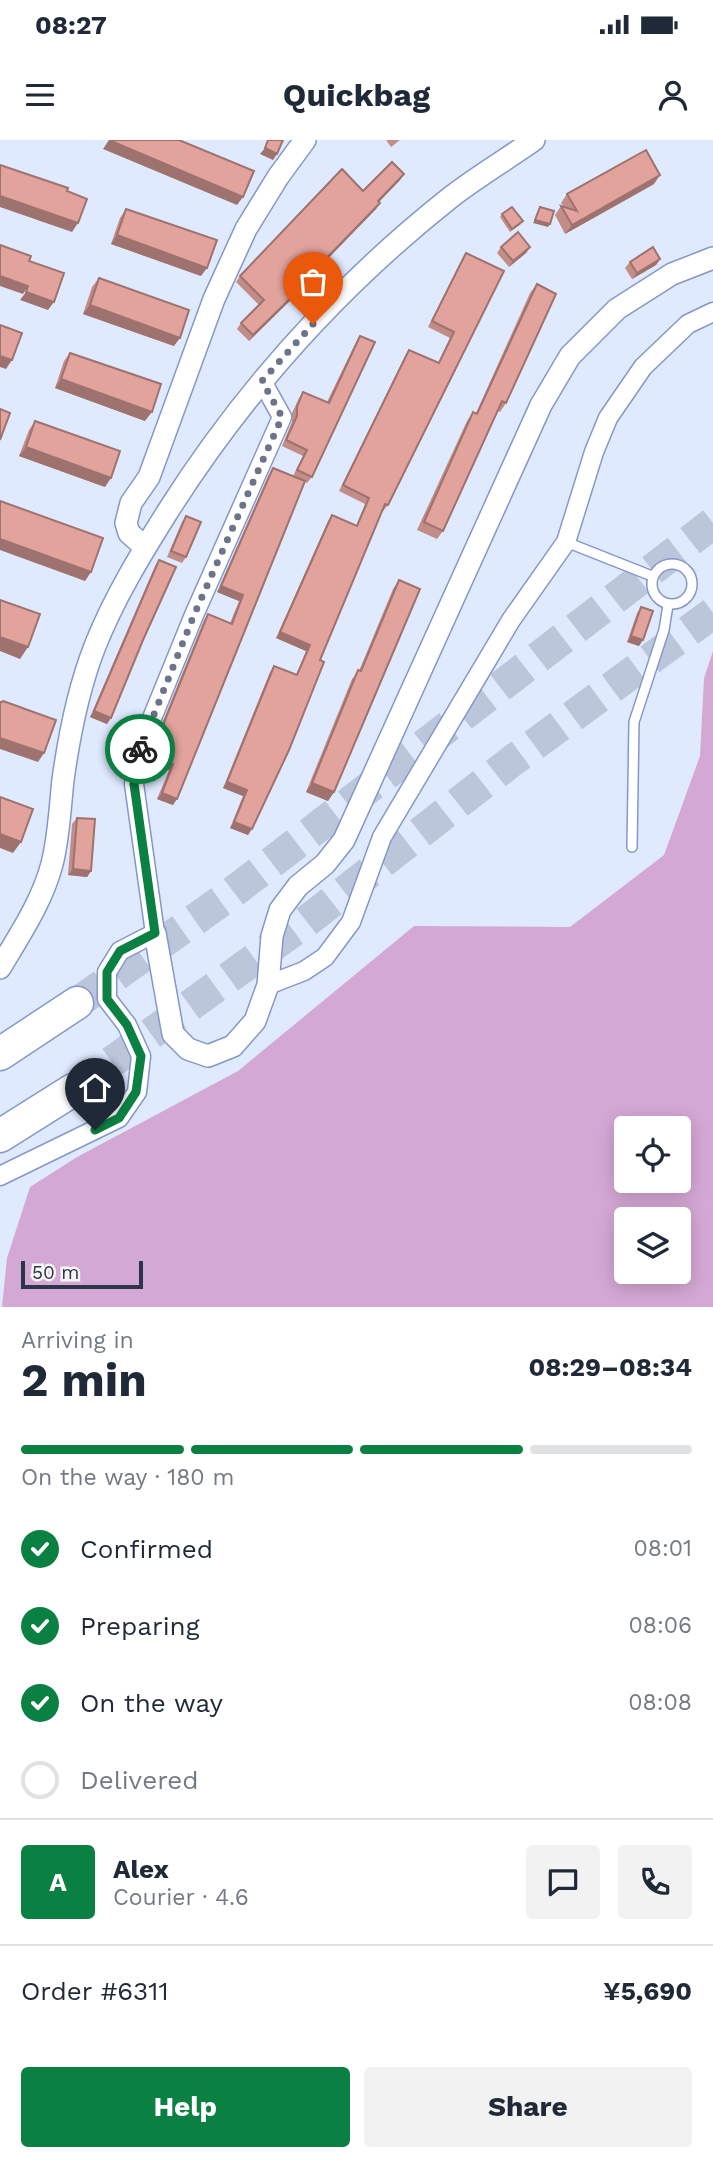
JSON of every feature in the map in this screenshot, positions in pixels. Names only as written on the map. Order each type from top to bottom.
[{"type":"highway","points":[[0,1054],[77,1003]]},
{"type":"highway","points":[[0,1136],[73,1090]]},
{"type":"street","points":[[145,547],[130,533],[126,523],[131,503],[149,477],[214,299],[246,229],[305,140]]},
{"type":"street","points":[[0,968],[37,906],[52,863],[64,774],[80,699],[95,646],[118,595],[145,547],[221,433],[262,381],[330,305],[391,247],[453,196],[534,140]]},
{"type":"street","points":[[262,381],[282,417],[194,615],[139,750],[134,784],[155,933],[173,1034],[188,1049],[208,1056],[233,1046],[256,1021],[268,985],[272,936],[280,910],[298,886],[345,840],[541,405],[570,356],[617,309],[672,274],[713,258]]},
{"type":"street","points":[[268,985],[304,971],[326,957],[351,922],[382,837],[511,620],[566,541],[594,452],[608,418],[643,367],[688,324],[713,313]]},
{"type":"street","points":[[0,1176],[119,1118],[136,1092],[141,1056],[127,1025],[107,999],[107,972],[120,951],[155,933]]},
{"type":"lane","points":[[566,541],[652,576]]},
{"type":"lane","points":[[675,563],[690,573],[693,589],[682,603],[668,605],[653,593],[652,576],[662,565],[675,563]]},
{"type":"lane","points":[[632,847],[634,722],[664,630],[668,605]]},
{"type":"shaded area","points":[[713,651],[713,1307],[2,1307],[7,1258],[30,1187],[77,1157],[238,1071],[414,926],[570,927],[664,855],[700,756],[704,678]]},
{"type":"building","points":[[109,140],[179,140],[254,171],[243,197]]},
{"type":"building","points":[[268,140],[283,140],[277,154],[265,148]]},
{"type":"building","points":[[646,150],[660,175],[572,225],[561,206],[577,211],[567,194]]},
{"type":"building","points":[[392,162],[404,174],[378,201],[380,203],[310,275],[312,277],[253,335],[241,323],[264,300],[240,276],[342,169],[363,191]]},
{"type":"building","points":[[0,165],[68,188],[67,191],[87,199],[78,223],[0,196]]},
{"type":"building","points":[[512,207],[523,221],[512,229],[502,214]]},
{"type":"building","points":[[540,207],[554,211],[550,224],[535,220]]},
{"type":"building","points":[[126,209],[217,240],[207,268],[117,235]]},
{"type":"building","points":[[518,232],[530,247],[513,261],[501,247]]},
{"type":"building","points":[[0,245],[31,256],[29,261],[64,273],[54,302],[26,292],[28,286],[0,276]]},
{"type":"building","points":[[653,247],[660,259],[637,273],[630,262]]},
{"type":"building","points":[[466,253],[504,271],[388,505],[385,504],[320,660],[324,662],[289,750],[252,829],[234,822],[247,790],[227,782],[274,666],[297,675],[310,645],[280,632],[332,515],[357,526],[369,498],[343,485],[409,350],[439,363],[454,332],[432,321]]},
{"type":"building","points":[[99,278],[189,310],[180,338],[90,305]]},
{"type":"building","points":[[537,284],[556,294],[506,403],[502,401],[443,531],[424,522],[473,412],[477,414]]},
{"type":"building","points":[[0,325],[22,333],[12,360],[0,356]]},
{"type":"building","points":[[360,336],[375,342],[312,477],[297,470],[307,450],[286,440],[297,416],[297,407],[303,392],[329,403]]},
{"type":"building","points":[[70,353],[161,384],[152,412],[61,379]]},
{"type":"building","points":[[0,409],[10,413],[0,440]]},
{"type":"building","points":[[35,421],[120,451],[111,478],[26,447]]},
{"type":"building","points":[[273,468],[305,481],[177,799],[162,793],[173,764],[153,756],[154,747],[208,614],[232,624],[243,595],[221,586]]},
{"type":"building","points":[[0,501],[103,538],[91,572],[0,539]]},
{"type":"building","points":[[186,516],[201,522],[186,557],[171,551]]},
{"type":"building","points":[[159,560],[176,567],[111,718],[94,711]]},
{"type":"building","points":[[399,580],[420,589],[334,792],[312,783],[358,670],[361,671]]},
{"type":"building","points":[[0,600],[40,614],[28,647],[0,637]]},
{"type":"building","points":[[641,607],[653,611],[643,640],[631,636]]},
{"type":"building","points":[[0,702],[56,720],[44,753],[0,738]]},
{"type":"building","points":[[0,797],[33,809],[21,842],[0,834]]},
{"type":"building","points":[[77,818],[95,819],[91,871],[73,869]]},
{"type":"tunnel","points":[[77,1003],[224,899],[713,523]]},
{"type":"tunnel","points":[[73,1090],[303,924],[512,761],[713,613]]},
{"type":"way so far","points":[[140,749],[194,615],[282,417],[262,381],[313,324]]},
{"type":"route","points":[[95,1130],[119,1118],[136,1092],[141,1056],[127,1025],[107,999],[107,972],[120,951],[155,933],[134,784],[140,749]]}]
